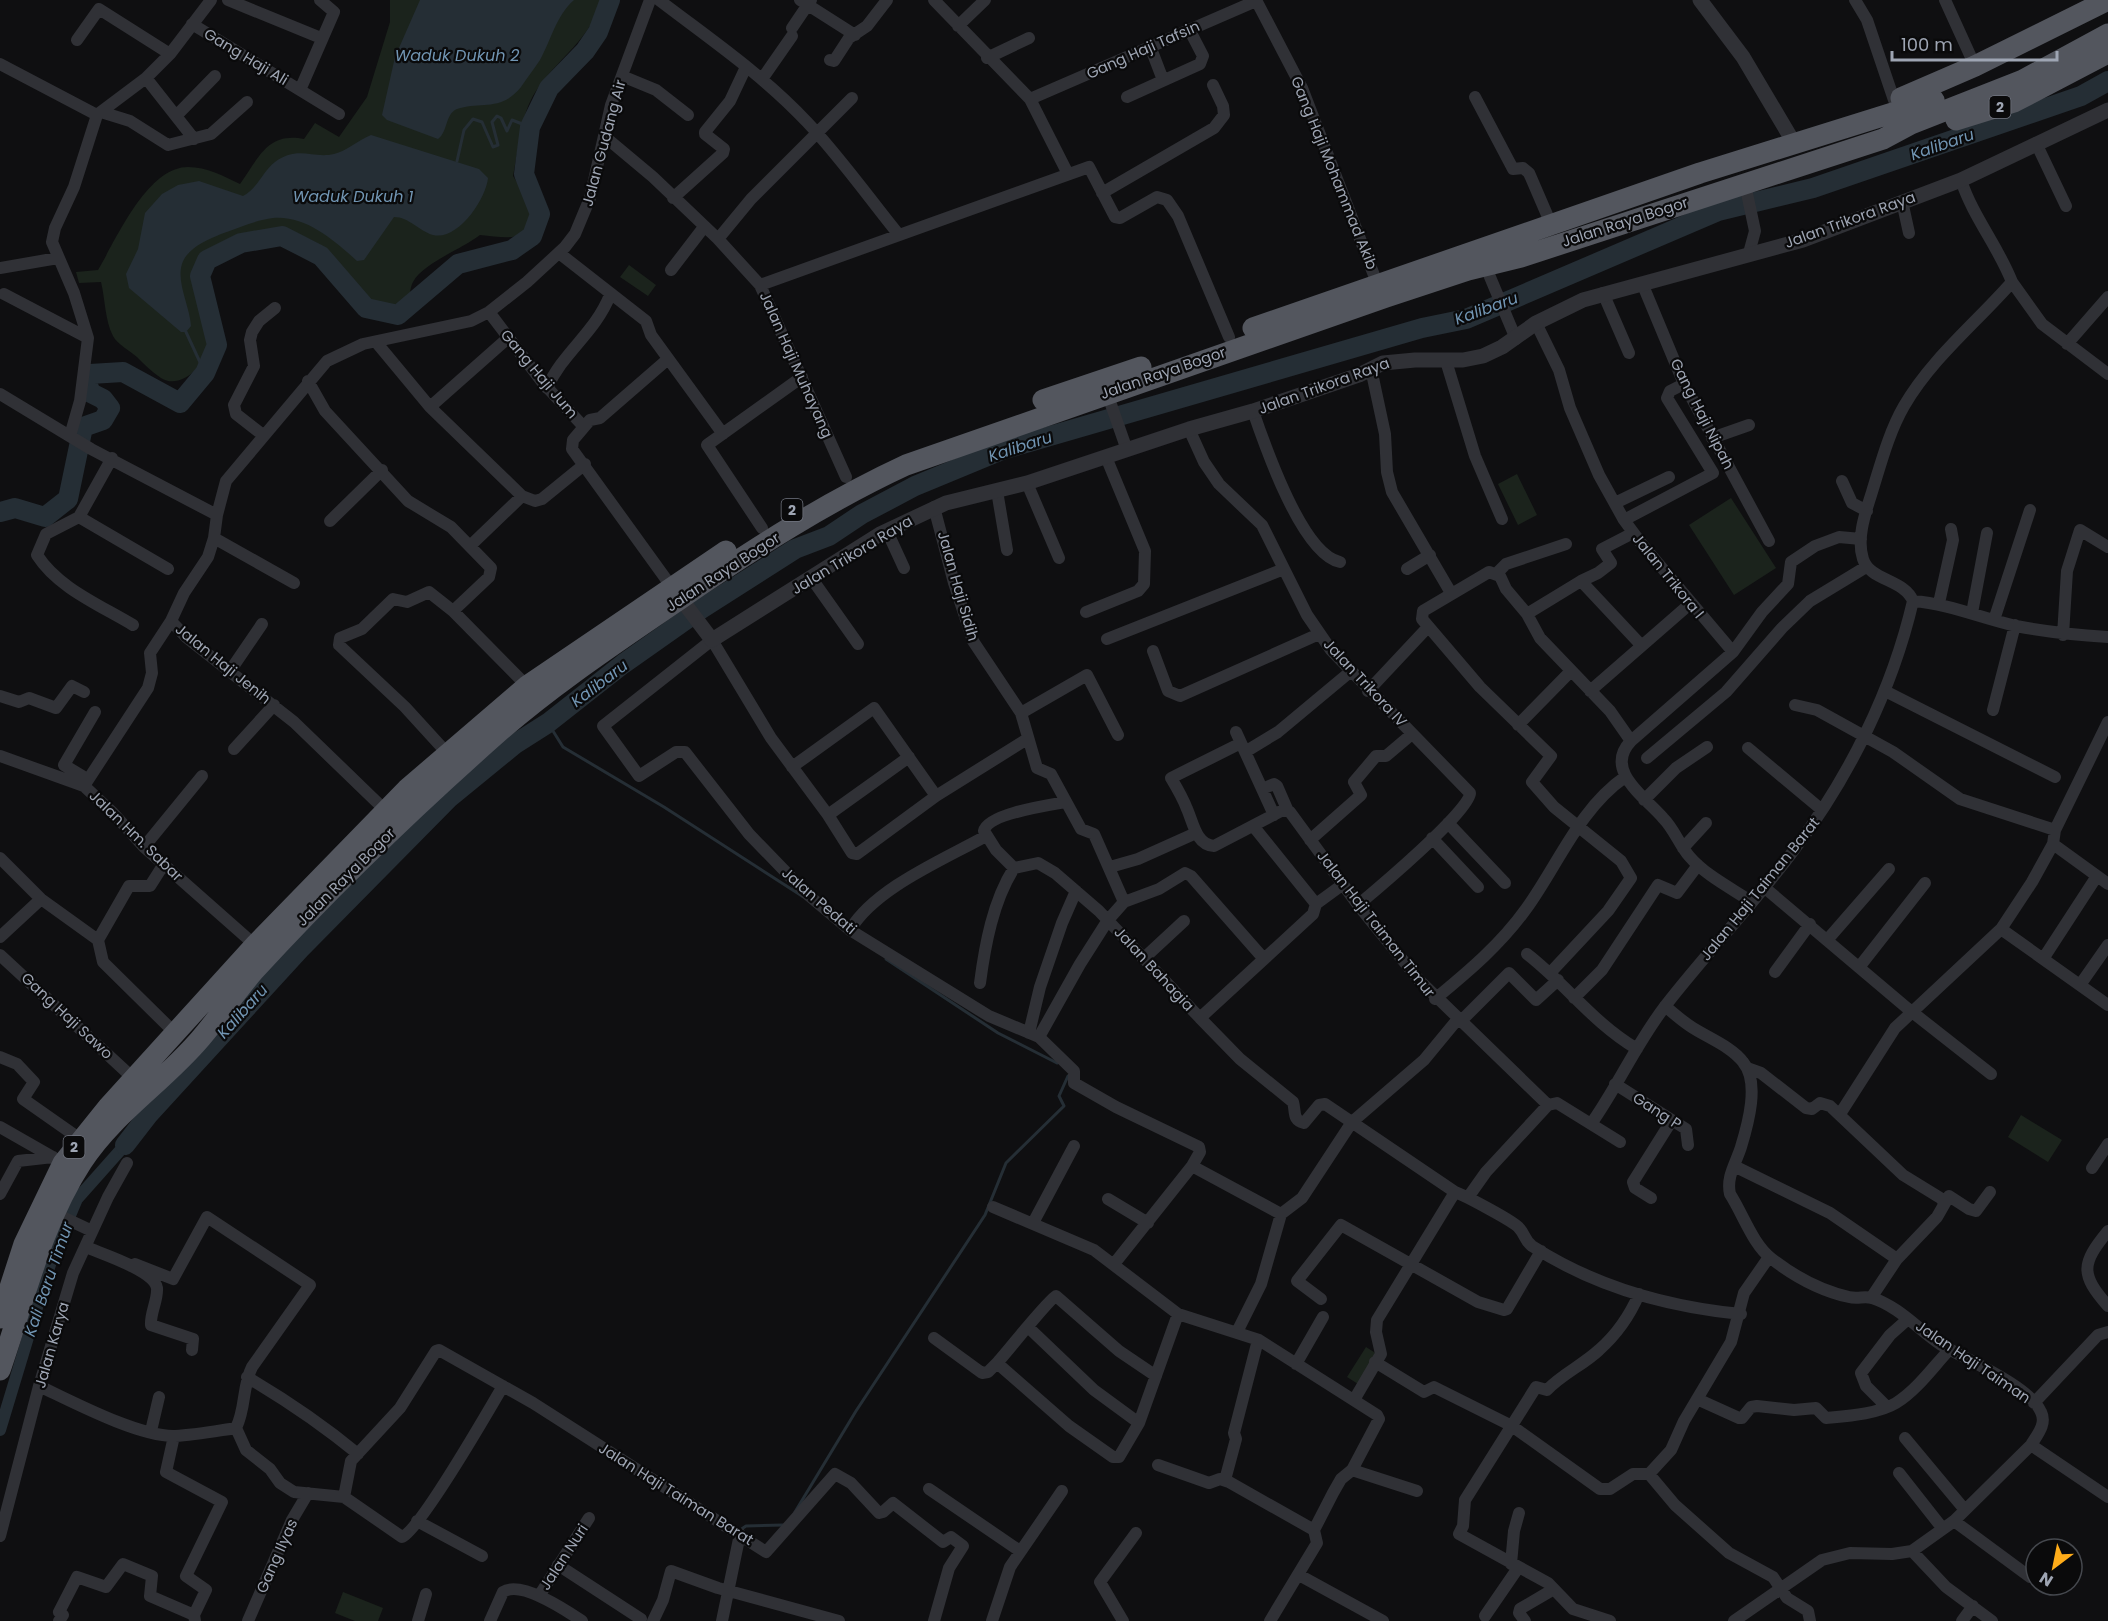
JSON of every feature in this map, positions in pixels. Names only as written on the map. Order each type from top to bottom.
[{"type":"highway","name":"Jalan Raya Bogor","points":[[1883,139],[1904,111],[1975,66],[2108,0]]},
{"type":"highway","name":"Jalan Raya Bogor","points":[[1904,111],[2018,68],[2108,18]]},
{"type":"highway","name":"Jalan Raya Bogor","points":[[0,1318],[5,1283],[58,1160],[80,1139],[174,1032],[255,945],[385,810],[447,753],[527,686],[679,597],[889,465],[1103,378],[1229,337],[1551,224],[1794,143],[2023,80],[2108,34]]},
{"type":"highway","name":"Jalan Raya Bogor","points":[[0,1370],[58,1215],[80,1166],[99,1140],[141,1095],[199,1041],[252,974],[403,820],[517,718],[679,597],[762,528],[846,477],[946,449],[1109,398],[1485,265],[1521,257],[1747,191],[1883,139],[1899,137],[2014,102],[2108,53]]},
{"type":"street","name":"Gang Haji Ali","points":[[99,113],[146,78],[170,54],[211,0]]},
{"type":"street","points":[[228,0],[321,38]]},
{"type":"street","name":"Gang Haji Ali","points":[[300,90],[334,12],[320,0]]},
{"type":"street","name":"Jalan Gudang Air","points":[[217,515],[226,481],[262,435],[327,361],[356,347],[451,327],[489,312],[559,253],[575,234],[584,217],[622,76],[650,0]]},
{"type":"street","points":[[659,0],[762,79],[818,134],[899,235]]},
{"type":"street","points":[[830,60],[834,61],[849,38],[867,26],[887,0]]},
{"type":"street","points":[[934,0],[987,58],[1030,99],[1068,174]]},
{"type":"street","points":[[958,26],[985,0]]},
{"type":"street","name":"Gang Haji Tafsin","points":[[1030,99],[1256,0]]},
{"type":"street","name":"Gang Haji Mohammad Akib","points":[[1256,0],[1302,88],[1377,284]]},
{"type":"street","points":[[1700,0],[1743,57],[1794,143]]},
{"type":"street","points":[[1854,0],[1867,20],[1904,111]]},
{"type":"street","points":[[1945,0],[1975,66]]},
{"type":"street","points":[[762,79],[792,32],[806,2],[855,35]]},
{"type":"street","points":[[77,40],[99,9],[170,54]]},
{"type":"street","name":"Gang Haji Ali","points":[[192,24],[242,52],[339,114]]},
{"type":"street","points":[[1126,97],[1203,60],[1189,29]]},
{"type":"street","points":[[987,58],[1029,38]]},
{"type":"street","points":[[1150,46],[1163,80]]},
{"type":"street","points":[[0,64],[99,113],[130,121],[166,145],[212,134],[247,102]]},
{"type":"street","points":[[673,198],[723,153],[724,149],[705,132],[730,101],[746,67]]},
{"type":"street","points":[[177,115],[215,76]]},
{"type":"street","points":[[622,76],[656,90],[688,115]]},
{"type":"street","points":[[146,78],[194,139]]},
{"type":"street","points":[[1102,193],[1214,128],[1224,115],[1223,106],[1213,85]]},
{"type":"street","points":[[1475,97],[1513,169],[1523,168],[1529,173],[1551,224]]},
{"type":"street","points":[[717,239],[751,199],[852,98]]},
{"type":"street","name":"Jalan Trikora Raya","points":[[605,723],[708,636],[812,579],[886,531],[934,507],[1027,483],[1106,457],[1125,443],[1189,429],[1253,411],[1396,360],[1446,361],[1483,356],[1562,309],[1603,293],[1803,240],[1961,180],[2108,110]]},
{"type":"street","points":[[73,438],[88,338],[74,293],[52,242],[55,228],[74,187],[99,113]]},
{"type":"street","name":"Jalan Haji Muhayang","points":[[604,136],[643,167],[717,239],[760,285],[846,477]]},
{"type":"street","points":[[2036,143],[2066,206]]},
{"type":"street","points":[[760,285],[1089,167],[1114,216],[1120,218],[1157,197],[1167,200],[1178,216],[1229,337]]},
{"type":"street","points":[[1961,180],[1969,204],[2012,282],[2038,319],[2108,374]]},
{"type":"street","points":[[1747,191],[1755,226],[1749,253]]},
{"type":"street","points":[[1902,201],[1909,233]]},
{"type":"street","points":[[671,270],[704,226]]},
{"type":"street","points":[[1755,226],[1774,246]]},
{"type":"street","points":[[559,253],[646,321],[651,335],[723,434]]},
{"type":"street","points":[[0,268],[58,258]]},
{"type":"street","points":[[1485,265],[1515,339]]},
{"type":"street","points":[[2012,282],[1949,347],[1904,406],[1892,429],[1867,511],[1861,539],[1866,567],[1905,590],[1913,601],[1940,603],[1994,620],[2063,635],[2108,637]]},
{"type":"street","name":"Gang Haji Nipah","points":[[1642,283],[1684,384],[1769,541]]},
{"type":"street","points":[[1603,293],[1629,353]]},
{"type":"street","points":[[4,294],[88,338]]},
{"type":"street","points":[[547,388],[566,356],[600,319],[610,295]]},
{"type":"street","points":[[2067,344],[2108,297]]},
{"type":"street","points":[[262,435],[236,414],[234,405],[254,366],[250,340],[252,332],[259,321],[275,308]]},
{"type":"street","name":"Gang Haji Jum","points":[[489,312],[547,388],[584,427],[572,445],[585,464]]},
{"type":"street","name":"Jalan Trikora I","points":[[1536,323],[1559,370],[1570,408],[1599,475],[1624,520],[1733,652]]},
{"type":"street","points":[[430,407],[508,338]]},
{"type":"street","points":[[376,342],[430,407],[522,496],[535,501],[542,499],[585,464],[708,636],[792,767],[854,854],[936,796],[1024,741]]},
{"type":"street","points":[[584,427],[590,420],[600,418],[668,359]]},
{"type":"street","points":[[1446,361],[1475,456],[1502,519]]},
{"type":"street","points":[[1369,370],[1373,378],[1385,434],[1387,472],[1392,492],[1451,592]]},
{"type":"street","points":[[762,528],[707,448],[802,378]]},
{"type":"street","points":[[308,381],[325,411],[413,506],[451,527],[488,564],[491,574],[453,611]]},
{"type":"street","points":[[1624,520],[1713,473],[1667,398],[1670,391],[1684,384]]},
{"type":"street","points":[[0,394],[91,449],[217,515]]},
{"type":"street","points":[[1109,398],[1125,443]]},
{"type":"street","points":[[1253,411],[1303,530],[1330,557],[1340,562]]},
{"type":"street","points":[[1712,438],[1749,425]]},
{"type":"street","name":"Jalan Trikora IV","points":[[1189,429],[1212,474],[1262,525],[1319,634],[1350,672],[1470,794],[1467,804],[1448,823],[1358,905]]},
{"type":"street","points":[[1086,612],[1138,591],[1144,585],[1145,551],[1106,457]]},
{"type":"street","points":[[112,458],[79,517],[46,534],[37,555],[47,570],[65,584],[133,625]]},
{"type":"street","points":[[330,521],[382,470]]},
{"type":"street","points":[[1615,503],[1670,477]]},
{"type":"street","points":[[1842,481],[1852,503],[1867,511]]},
{"type":"street","points":[[1027,483],[1059,558]]},
{"type":"street","points":[[997,491],[1007,550]]},
{"type":"street","points":[[471,545],[522,496]]},
{"type":"street","name":"Jalan Haji Sidih","points":[[934,507],[954,583],[978,652],[1021,713],[1037,768],[1051,774],[1081,829],[1094,834],[1124,902]]},
{"type":"street","points":[[1994,620],[2030,510]]},
{"type":"street","name":"Jalan Haji Jenih","points":[[217,515],[214,538],[208,557],[184,593],[171,621],[186,637],[274,705],[385,810]]},
{"type":"street","points":[[79,517],[168,569]]},
{"type":"street","points":[[1940,603],[1953,540],[1951,529]]},
{"type":"street","points":[[2063,635],[2067,571],[2080,530],[2108,547]]},
{"type":"street","points":[[886,531],[904,568]]},
{"type":"street","points":[[1527,614],[1598,573],[1611,563],[1602,552],[1605,546],[1633,533]]},
{"type":"street","points":[[1972,613],[1987,533]]},
{"type":"street","points":[[1752,902],[1698,865],[1683,848],[1666,821],[1625,777],[1622,752],[1631,741],[1733,652],[1762,612],[1788,584],[1791,562],[1815,546],[1839,537],[1861,539]]},
{"type":"street","points":[[214,538],[294,583]]},
{"type":"street","points":[[1497,573],[1506,564],[1566,544]]},
{"type":"street","points":[[1407,569],[1430,555]]},
{"type":"street","points":[[1647,758],[1726,692],[1782,628],[1810,601],[1866,567]]},
{"type":"street","points":[[1107,639],[1284,569]]},
{"type":"street","points":[[1237,1332],[1261,1284],[1281,1214],[1302,1198],[1352,1122],[1416,1067],[1458,1021],[1509,973],[1536,999],[1608,911],[1631,878],[1621,861],[1554,807],[1532,782],[1551,756],[1480,687],[1428,627],[1421,614],[1451,592],[1489,572],[1497,573]]},
{"type":"street","points":[[1497,573],[1506,589],[1527,614],[1540,638],[1590,691],[1631,741]]},
{"type":"street","points":[[812,579],[858,644]]},
{"type":"street","points":[[1581,581],[1641,645]]},
{"type":"street","points":[[447,753],[405,707],[339,645],[340,638],[362,629],[395,599],[407,602],[429,592],[453,611],[527,686]]},
{"type":"street","name":"Jalan Haji Taiman Barat","points":[[1591,1124],[1665,1006],[1764,888],[1822,810],[1863,737],[1885,691],[1913,601]]},
{"type":"street","points":[[1590,691],[1691,603]]},
{"type":"street","points":[[95,712],[64,765],[86,783],[148,688],[152,674],[150,653],[171,621]]},
{"type":"street","points":[[230,671],[262,624]]},
{"type":"street","points":[[1993,710],[2014,625]]},
{"type":"street","points":[[1368,691],[1428,627]]},
{"type":"street","points":[[1153,651],[1168,691],[1180,696],[1319,634]]},
{"type":"street","points":[[1021,713],[1092,671],[1118,735]]},
{"type":"street","points":[[1289,810],[1274,815],[1214,846],[1205,843],[1196,834],[1187,808],[1171,778],[1241,742],[1278,732],[1350,672]]},
{"type":"street","points":[[1518,725],[1570,672]]},
{"type":"street","points":[[0,696],[19,702],[29,698],[56,708],[72,686],[84,692]]},
{"type":"street","points":[[1885,691],[2055,777]]},
{"type":"street","points":[[234,749],[274,705]]},
{"type":"street","points":[[1795,705],[1816,710],[1902,758],[1960,799],[2055,830]]},
{"type":"street","points":[[792,767],[874,708],[936,796]]},
{"type":"street","points":[[1840,1114],[1895,1028],[2001,929],[2032,882],[2053,844],[2055,830],[2108,722]]},
{"type":"street","name":"Jalan Pedati","points":[[605,723],[603,727],[639,776],[676,752],[685,752],[749,834],[807,894],[850,930],[995,1019],[1034,1035],[1074,1071],[1074,1083],[1116,1107],[1199,1147],[1200,1152],[1192,1166]]},
{"type":"street","points":[[1310,840],[1360,795],[1354,782],[1376,756],[1386,756],[1412,734]]},
{"type":"street","points":[[1241,742],[1274,815]]},
{"type":"street","points":[[1644,800],[1676,768],[1707,747]]},
{"type":"street","points":[[1748,748],[1822,810]]},
{"type":"street","name":"Jalan Hm. Sabar","points":[[0,757],[86,783],[144,847],[255,945]]},
{"type":"street","points":[[828,815],[909,757]]},
{"type":"street","points":[[144,847],[202,776]]},
{"type":"street","points":[[1435,999],[1496,946],[1535,897],[1598,800],[1625,777]]},
{"type":"street","name":"Jalan Haji Taiman Timur","points":[[1262,789],[1274,784],[1277,786],[1289,810],[1342,885],[1435,999],[1548,1105]]},
{"type":"street","points":[[980,983],[987,942],[1002,890],[1014,868],[986,836],[985,826],[1003,816],[1066,802]]},
{"type":"street","points":[[1448,823],[1505,883]]},
{"type":"street","points":[[1683,848],[1706,823]]},
{"type":"street","points":[[1254,827],[1316,904]]},
{"type":"street","points":[[1110,867],[1138,859],[1196,834]]},
{"type":"street","points":[[850,930],[856,920],[885,894],[986,836]]},
{"type":"street","points":[[1432,838],[1478,887]]},
{"type":"street","points":[[2043,959],[2105,881],[2053,844]]},
{"type":"street","points":[[0,858],[40,899],[98,940],[103,962],[174,1032]]},
{"type":"street","name":"Jalan Bahagia","points":[[1014,868],[1038,863],[1055,873],[1076,891],[1108,920],[1239,1059],[1293,1102],[1294,1118],[1305,1123],[1323,1104],[1352,1122]]},
{"type":"street","points":[[98,940],[129,886],[149,886],[164,864]]},
{"type":"street","points":[[1574,998],[1602,970],[1658,885],[1677,893],[1698,865]]},
{"type":"street","points":[[1827,939],[1889,868]]},
{"type":"street","points":[[1034,1035],[1108,920],[1124,902],[1188,873],[1264,959]]},
{"type":"street","points":[[1860,966],[1925,883]]},
{"type":"street","points":[[1200,1018],[1313,914],[1316,904],[1342,885]]},
{"type":"street","points":[[1764,888],[1810,924],[1913,1013],[1991,1074]]},
{"type":"street","points":[[1034,1035],[1042,983],[1076,891]]},
{"type":"street","points":[[0,937],[40,899]]},
{"type":"street","points":[[1143,959],[1184,921]]},
{"type":"street","points":[[1774,972],[1810,924]]},
{"type":"street","points":[[2001,929],[2108,1005]]},
{"type":"street","points":[[2080,985],[2108,945]]},
{"type":"street","points":[[1527,954],[1554,976],[1600,1024],[1637,1049]]},
{"type":"street","name":"Gang Haji Sawo","points":[[0,956],[133,1078]]},
{"type":"street","points":[[1665,1006],[1688,1025],[1741,1059],[1747,1068],[1761,1073],[1806,1108],[1812,1109],[1825,1103],[1840,1114],[1903,1175],[1942,1199],[1944,1204]]},
{"type":"street","points":[[0,1057],[17,1064],[34,1082],[23,1099],[80,1139]]},
{"type":"street","name":"Jalan Haji Taiman","points":[[1747,1068],[1750,1078],[1750,1099],[1746,1128],[1728,1185],[1730,1194],[1769,1257],[1791,1273],[1825,1289],[1851,1298],[1871,1298],[1908,1319],[1950,1349],[1984,1366],[2040,1409],[2043,1424],[2031,1445]]},
{"type":"street","name":"Gang P","points":[[1616,1084],[1687,1131],[1688,1145]]},
{"type":"street","points":[[1469,1196],[1486,1172],[1548,1105],[1557,1103],[1620,1142]]},
{"type":"street","points":[[1651,1198],[1635,1188],[1633,1182],[1672,1120]]},
{"type":"street","points":[[1352,1122],[1455,1192],[1469,1196],[1519,1227],[1527,1242],[1592,1278],[1639,1294],[1694,1308],[1741,1314]]},
{"type":"street","points":[[0,1127],[58,1160]]},
{"type":"street","points":[[2092,1168],[2108,1144]]},
{"type":"street","points":[[1033,1223],[1074,1146]]},
{"type":"street","points":[[0,1194],[18,1161],[58,1160]]},
{"type":"street","name":"Jalan Karya","points":[[0,1536],[39,1386],[74,1273],[92,1231],[127,1163]]},
{"type":"street","points":[[1114,1264],[1192,1166],[1281,1214]]},
{"type":"street","points":[[1734,1166],[1830,1213],[1897,1259]]},
{"type":"street","points":[[1354,1400],[1382,1353],[1376,1337],[1377,1320],[1455,1192]]},
{"type":"street","points":[[1871,1298],[1897,1259],[1937,1217],[1949,1197],[1976,1211],[1990,1192]]},
{"type":"street","points":[[1108,1200],[1148,1223]]},
{"type":"street","points":[[993,1207],[1094,1250],[1178,1314],[1258,1340],[1377,1415],[1379,1419],[1352,1470],[1341,1479],[1314,1530],[1317,1543],[1270,1621]]},
{"type":"street","points":[[58,1215],[92,1231]]},
{"type":"street","points":[[131,1266],[135,1264],[172,1279],[207,1217],[310,1285],[247,1377],[243,1414],[236,1428]]},
{"type":"street","points":[[1321,1299],[1297,1281],[1341,1225],[1478,1302],[1505,1311],[1541,1251]]},
{"type":"street","points":[[2108,1231],[2085,1266],[2086,1275],[2094,1290],[2108,1306]]},
{"type":"street","points":[[86,1247],[147,1275],[157,1287],[151,1325],[192,1338],[194,1341],[192,1350]]},
{"type":"street","points":[[1376,1362],[1424,1392],[1434,1387],[1512,1426],[1600,1489],[1610,1489],[1633,1474],[1648,1474],[1671,1450],[1697,1399],[1731,1342],[1741,1314],[1744,1293],[1769,1257]]},
{"type":"street","points":[[1610,1621],[1573,1609],[1542,1579],[1459,1534],[1463,1526],[1465,1500],[1536,1387],[1547,1390],[1558,1378],[1598,1352],[1617,1331],[1639,1294]]},
{"type":"street","points":[[934,1338],[982,1373],[988,1372],[1029,1328],[1050,1300],[1059,1297],[1119,1351],[1156,1376]]},
{"type":"street","points":[[997,1363],[1069,1426],[1113,1457],[1120,1456],[1139,1423],[1178,1314]]},
{"type":"street","points":[[1296,1364],[1323,1317]]},
{"type":"street","points":[[1887,1407],[1866,1386],[1861,1373],[1890,1335],[1908,1319]]},
{"type":"street","points":[[1029,1328],[1094,1390],[1139,1423]]},
{"type":"street","points":[[2034,1403],[2098,1335],[2108,1332]]},
{"type":"street","points":[[1225,1480],[1236,1440],[1234,1433],[1258,1340]]},
{"type":"street","points":[[1697,1399],[1739,1418],[1742,1418],[1751,1407],[1757,1406],[1794,1410],[1816,1408],[1826,1418],[1887,1407],[1907,1394],[1950,1349]]},
{"type":"street","name":"Jalan Haji Taiman Barat","points":[[358,1454],[400,1408],[436,1351],[439,1350],[503,1386],[768,1551],[832,1475],[837,1474],[851,1483],[879,1513],[893,1503],[943,1542],[951,1537],[963,1546],[949,1568],[934,1621]]},
{"type":"street","points":[[247,1377],[301,1413],[313,1417],[358,1454],[350,1463],[344,1497]]},
{"type":"street","points":[[39,1386],[91,1410],[151,1431],[174,1436],[236,1428]]},
{"type":"street","points":[[236,1428],[246,1450],[270,1468],[280,1484],[294,1492],[344,1497],[402,1537],[417,1521],[455,1467],[503,1386]]},
{"type":"street","points":[[151,1431],[159,1397]]},
{"type":"street","points":[[59,1621],[63,1615],[58,1612],[77,1577],[106,1587],[123,1564],[152,1576],[150,1596],[195,1618],[206,1590],[186,1577],[222,1502],[167,1473],[174,1436]]},
{"type":"street","points":[[1905,1438],[1965,1510]]},
{"type":"street","points":[[1734,1621],[1811,1565],[1837,1556],[1868,1552],[1903,1554],[1912,1551],[1954,1521],[2031,1445],[2108,1497]]},
{"type":"street","points":[[1158,1465],[1209,1483],[1225,1480],[1314,1530]]},
{"type":"street","points":[[1352,1470],[1417,1491]]},
{"type":"street","points":[[1899,1473],[1943,1529]]},
{"type":"street","points":[[1648,1474],[1675,1505],[1729,1553],[1739,1561],[1761,1569],[1782,1588],[1787,1598],[1808,1611],[1809,1621]]},
{"type":"street","points":[[929,1489],[1020,1551]]},
{"type":"street","points":[[992,1621],[1003,1583],[1020,1551],[1062,1491]]},
{"type":"street","name":"Gang Ilyas","points":[[248,1621],[292,1520],[308,1493]]},
{"type":"street","points":[[1485,1616],[1515,1566],[1514,1531],[1519,1513]]},
{"type":"street","name":"Jalan Nuri","points":[[539,1596],[589,1518]]},
{"type":"street","points":[[417,1521],[482,1556]]},
{"type":"street","points":[[1954,1521],[2024,1573]]},
{"type":"street","points":[[722,1621],[724,1590],[737,1533]]},
{"type":"street","points":[[1123,1621],[1101,1582],[1136,1533]]},
{"type":"street","points":[[1912,1551],[1946,1587],[1992,1621]]},
{"type":"street","points":[[558,1565],[647,1620],[663,1600],[671,1571],[724,1590],[839,1621]]},
{"type":"street","points":[[1299,1575],[1383,1621]]},
{"type":"street","points":[[490,1621],[502,1594],[512,1589],[539,1596],[582,1621]]},
{"type":"street","points":[[1525,1621],[1519,1613],[1520,1609],[1554,1589]]},
{"type":"street","points":[[418,1621],[426,1594]]},
{"type":"street","points":[[1962,1621],[1972,1606]]},
{"type":"shaded area","points":[[390,0],[600,0],[597,12],[583,36],[544,80],[526,110],[513,176],[532,206],[535,222],[529,229],[517,236],[480,235],[434,262],[413,282],[408,301],[395,307],[383,306],[371,300],[330,254],[321,246],[300,235],[268,231],[243,236],[225,243],[202,258],[194,275],[196,297],[210,339],[206,356],[190,375],[183,379],[168,381],[161,378],[113,336],[101,282],[79,283],[76,272],[98,270],[134,207],[159,179],[173,170],[188,167],[202,169],[215,172],[240,184],[259,156],[272,143],[281,139],[304,139],[315,123],[339,137],[367,97],[390,22]]},
{"type":"shaded area","points":[[629,265],[656,285],[648,296],[620,277]]},
{"type":"shaded area","points":[[1517,474],[1537,515],[1518,525],[1498,484]]},
{"type":"shaded area","points":[[1731,498],[1776,568],[1734,595],[1689,525]]},
{"type":"shaded area","points":[[2021,1115],[2062,1140],[2048,1162],[2008,1137]]},
{"type":"shaded area","points":[[1366,1347],[1377,1354],[1358,1384],[1347,1377]]},
{"type":"shaded area","points":[[343,1592],[383,1608],[378,1621],[355,1621],[335,1613]]},
{"type":"water","name":"Waduk Dukuh 2","points":[[420,0],[574,0],[558,21],[540,60],[521,87],[506,100],[498,103],[453,111],[444,132],[438,139],[387,120],[382,115],[395,57]]},
{"type":"water","name":"Waduk Dukuh 1","points":[[371,135],[479,169],[488,178],[482,197],[469,217],[452,232],[433,235],[404,219],[394,217],[364,260],[357,261],[319,231],[285,218],[260,220],[221,234],[193,249],[182,264],[182,287],[191,326],[186,332],[181,332],[129,288],[126,274],[138,249],[145,213],[162,194],[178,185],[199,181],[243,196],[253,189],[275,162],[283,157],[298,153],[334,154]]},
{"type":"waterway","points":[[0,512],[15,508],[45,517],[68,499],[83,427],[103,420],[110,408],[103,399],[91,393],[87,383],[90,374],[123,372],[180,403],[205,373],[217,345],[200,276],[207,260],[241,243],[282,236],[321,256],[366,308],[398,315],[458,264],[512,250],[532,236],[540,214],[524,174],[530,127],[549,88],[585,51],[598,32],[610,0]]},
{"type":"waterway","name":"Kalibaru","points":[[125,1145],[149,1114],[300,949],[449,798],[515,744],[548,723],[623,664],[701,609],[795,549],[829,536],[862,514],[915,486],[1002,450],[1422,328],[1466,319],[1718,211],[1813,188],[2081,96],[2108,81]]},
{"type":"waterway","points":[[457,161],[464,130],[473,119],[482,122],[493,147],[498,145],[492,122],[497,116],[501,118],[507,131],[512,120],[530,127]]},
{"type":"waterway","points":[[186,332],[205,373]]},
{"type":"waterway","points":[[548,723],[563,747],[664,807],[802,896]]},
{"type":"waterway","points":[[886,959],[998,1033],[1057,1063]]},
{"type":"waterway","points":[[795,1512],[856,1411],[985,1215],[1006,1163],[1064,1106],[1059,1096],[1068,1076]]},
{"type":"waterway","name":"Kali Baru Timur","points":[[0,1430],[52,1258],[77,1199],[125,1145]]},
{"type":"waterway","points":[[740,1530],[746,1526],[783,1525]]}]
